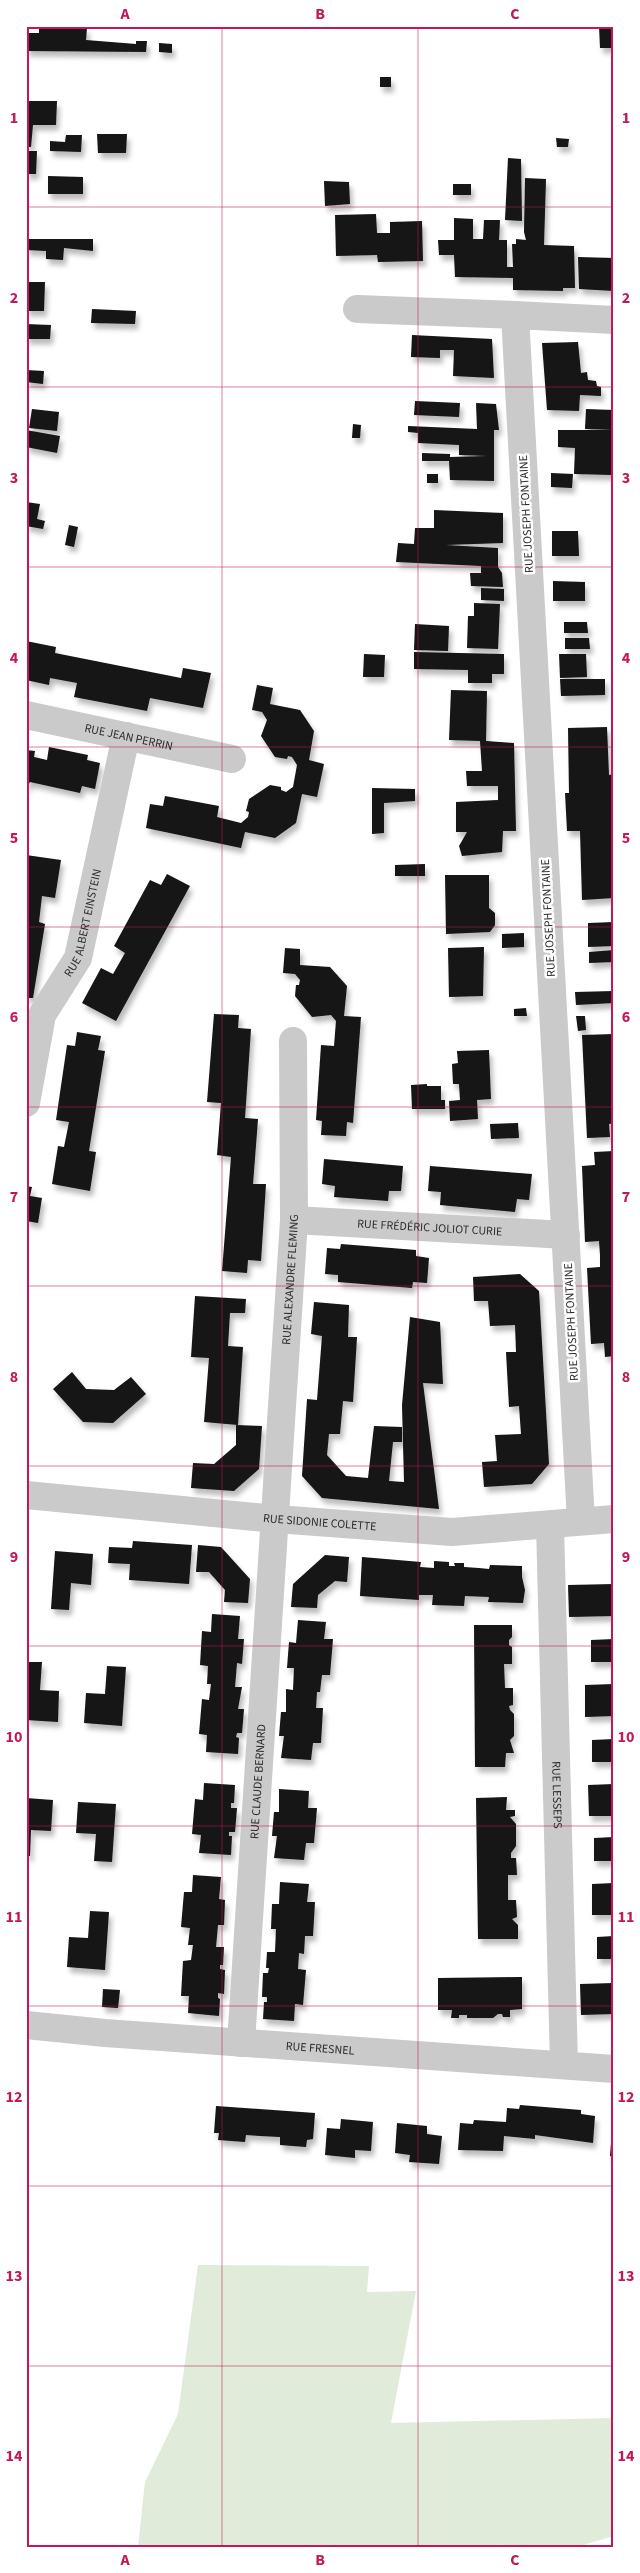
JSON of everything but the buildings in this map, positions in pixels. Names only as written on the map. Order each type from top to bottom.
[{"type":"street","points":[[358,309],[614,320]]},
{"type":"street","name":"RUE JOSEPH FONTAINE","points":[[515,315],[581,1521]]},
{"type":"street","name":"RUE JEAN PERRIN","points":[[26,715],[232,759]]},
{"type":"street","name":"RUE ALBERT EINSTEIN","points":[[26,1103],[42,1015],[78,958],[126,736]]},
{"type":"street","name":"RUE ALEXANDRE FLEMING","points":[[276,1518],[294,1220],[293,1041]]},
{"type":"street","name":"RUE FRÉDÉRIC JOLIOT CURIE","points":[[294,1220],[566,1235]]},
{"type":"street","name":"RUE SIDONIE COLETTE","points":[[26,1495],[452,1532],[614,1519]]},
{"type":"street","name":"RUE CLAUDE BERNARD","points":[[240,2043],[276,1518]]},
{"type":"street","name":"RUE LESSEPS","points":[[550,1525],[564,2065]]},
{"type":"street","name":"RUE FRESNEL","points":[[26,2026],[614,2069]]},
{"type":"green space","points":[[198,2265],[369,2266],[367,2292],[416,2291],[391,2423],[614,2418],[614,2536],[576,2547],[138,2547],[145,2482],[178,2414]]}]
